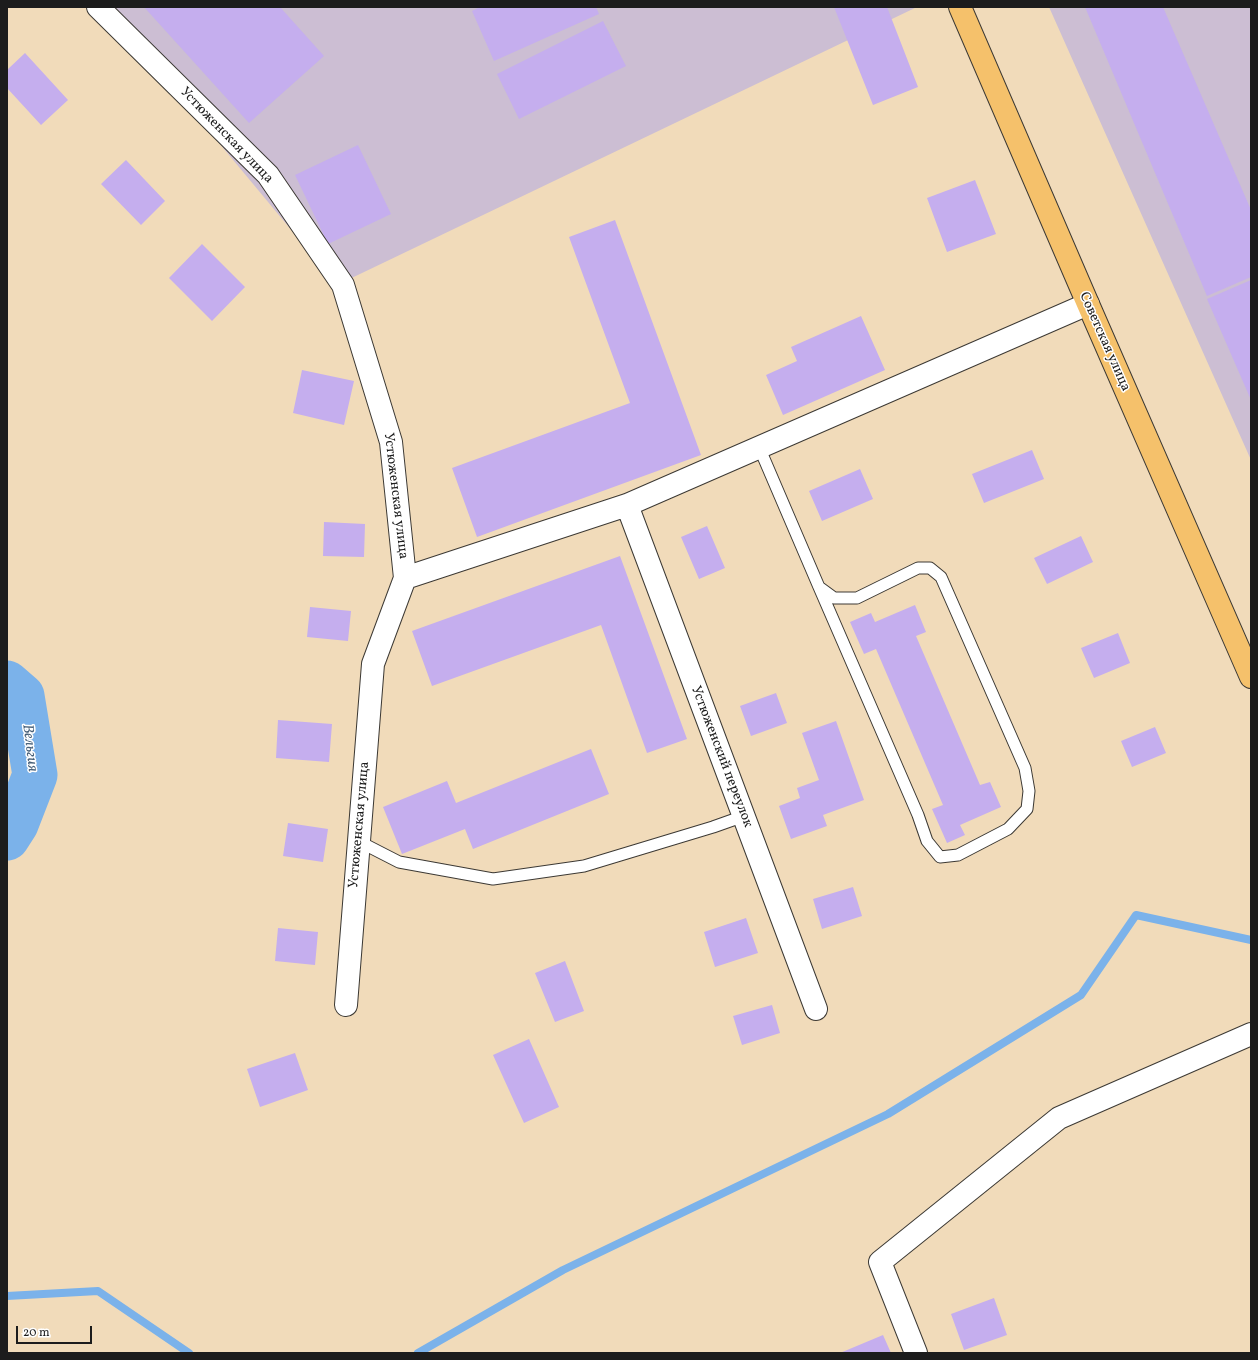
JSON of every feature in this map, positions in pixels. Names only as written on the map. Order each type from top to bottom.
[{"type":"main road","name":"Советская улица","points":[[960,7],[1250,674]]},
{"type":"street","name":"Устюженская улица","points":[[98,7],[268,175],[343,285],[391,442],[405,578],[373,664],[346,1005]]},
{"type":"street","points":[[405,578],[627,505],[1088,304]]},
{"type":"street","name":"Устюженский переулок","points":[[627,505],[816,1009]]},
{"type":"street","points":[[916,1353],[880,1262],[1060,1118],[1251,1034]]},
{"type":"lane","points":[[759,448],[819,587],[918,815],[927,841],[940,857],[958,855],[1008,829],[1026,809],[1029,791],[1025,768],[941,577],[930,568],[918,568],[857,598],[834,598],[819,587]]},
{"type":"lane","points":[[358,841],[399,862],[493,880],[584,866],[713,828],[744,816]]},
{"type":"shaded area","points":[[106,7],[917,7],[337,285]]},
{"type":"shaded area","points":[[1049,7],[1251,7],[1251,460]]},
{"type":"building","points":[[144,7],[280,7],[324,56],[249,123]]},
{"type":"building","points":[[480,7],[596,7],[599,14],[494,61],[472,11]]},
{"type":"building","points":[[834,7],[887,7],[918,87],[873,105]]},
{"type":"building","points":[[1085,7],[1163,7],[1251,210],[1251,277],[1207,296]]},
{"type":"building","points":[[603,21],[626,66],[519,119],[497,74]]},
{"type":"building","points":[[25,53],[68,100],[41,125],[7,88],[7,70]]},
{"type":"building","points":[[358,145],[391,214],[328,244],[295,175]]},
{"type":"building","points":[[126,160],[165,201],[141,225],[101,184]]},
{"type":"building","points":[[975,180],[996,234],[947,252],[927,198]]},
{"type":"building","points":[[615,220],[701,455],[477,537],[452,468],[630,403],[569,237]]},
{"type":"building","points":[[202,244],[245,287],[212,321],[169,278]]},
{"type":"building","points":[[1251,280],[1251,400],[1207,299]]},
{"type":"building","points":[[861,316],[885,370],[783,415],[766,375],[797,361],[791,347]]},
{"type":"building","points":[[302,370],[354,381],[344,425],[293,413]]},
{"type":"building","points":[[1032,450],[1044,479],[984,503],[972,474]]},
{"type":"building","points":[[860,469],[873,499],[822,521],[809,491]]},
{"type":"building","points":[[324,522],[365,524],[364,557],[323,556]]},
{"type":"building","points":[[707,526],[725,568],[699,579],[681,537]]},
{"type":"building","points":[[1081,536],[1093,562],[1047,584],[1034,558]]},
{"type":"building","points":[[620,556],[687,739],[647,753],[601,625],[432,686],[412,631]]},
{"type":"building","points":[[915,605],[926,632],[916,636],[980,785],[990,782],[1001,807],[960,825],[965,835],[947,843],[932,809],[943,805],[876,649],[864,654],[850,622],[871,613],[875,622]]},
{"type":"building","points":[[310,607],[351,611],[348,641],[307,637]]},
{"type":"building","points":[[1118,633],[1130,663],[1094,678],[1081,648]]},
{"type":"building","points":[[776,693],[787,723],[751,736],[740,706]]},
{"type":"building","points":[[278,720],[332,724],[329,762],[276,758]]},
{"type":"building","points":[[836,721],[864,800],[823,815],[827,826],[791,839],[779,806],[800,798],[797,788],[819,780],[802,733]]},
{"type":"building","points":[[1155,727],[1166,753],[1132,767],[1121,741]]},
{"type":"building","points":[[591,749],[609,794],[473,849],[465,829],[402,854],[383,807],[447,781],[456,803]]},
{"type":"building","points":[[288,823],[328,829],[323,862],[283,856]]},
{"type":"building","points":[[853,887],[862,916],[822,929],[813,899]]},
{"type":"building","points":[[746,918],[758,953],[715,967],[704,932]]},
{"type":"building","points":[[278,928],[318,932],[315,965],[275,961]]},
{"type":"building","points":[[565,961],[584,1011],[555,1022],[535,973]]},
{"type":"building","points":[[772,1005],[780,1033],[742,1045],[733,1016]]},
{"type":"building","points":[[529,1039],[559,1107],[524,1123],[493,1055]]},
{"type":"building","points":[[295,1053],[308,1090],[260,1107],[247,1069]]},
{"type":"building","points":[[994,1298],[1007,1335],[964,1350],[951,1314]]},
{"type":"building","points":[[883,1335],[891,1353],[840,1353]]},
{"type":"waterway","name":"Вельгия","points":[[7,683],[22,696],[35,775],[16,824],[7,838]]},
{"type":"waterway","points":[[418,1353],[563,1270],[888,1114],[1081,995],[1136,915],[1251,940]]},
{"type":"waterway","points":[[7,1296],[98,1291],[189,1353]]}]
